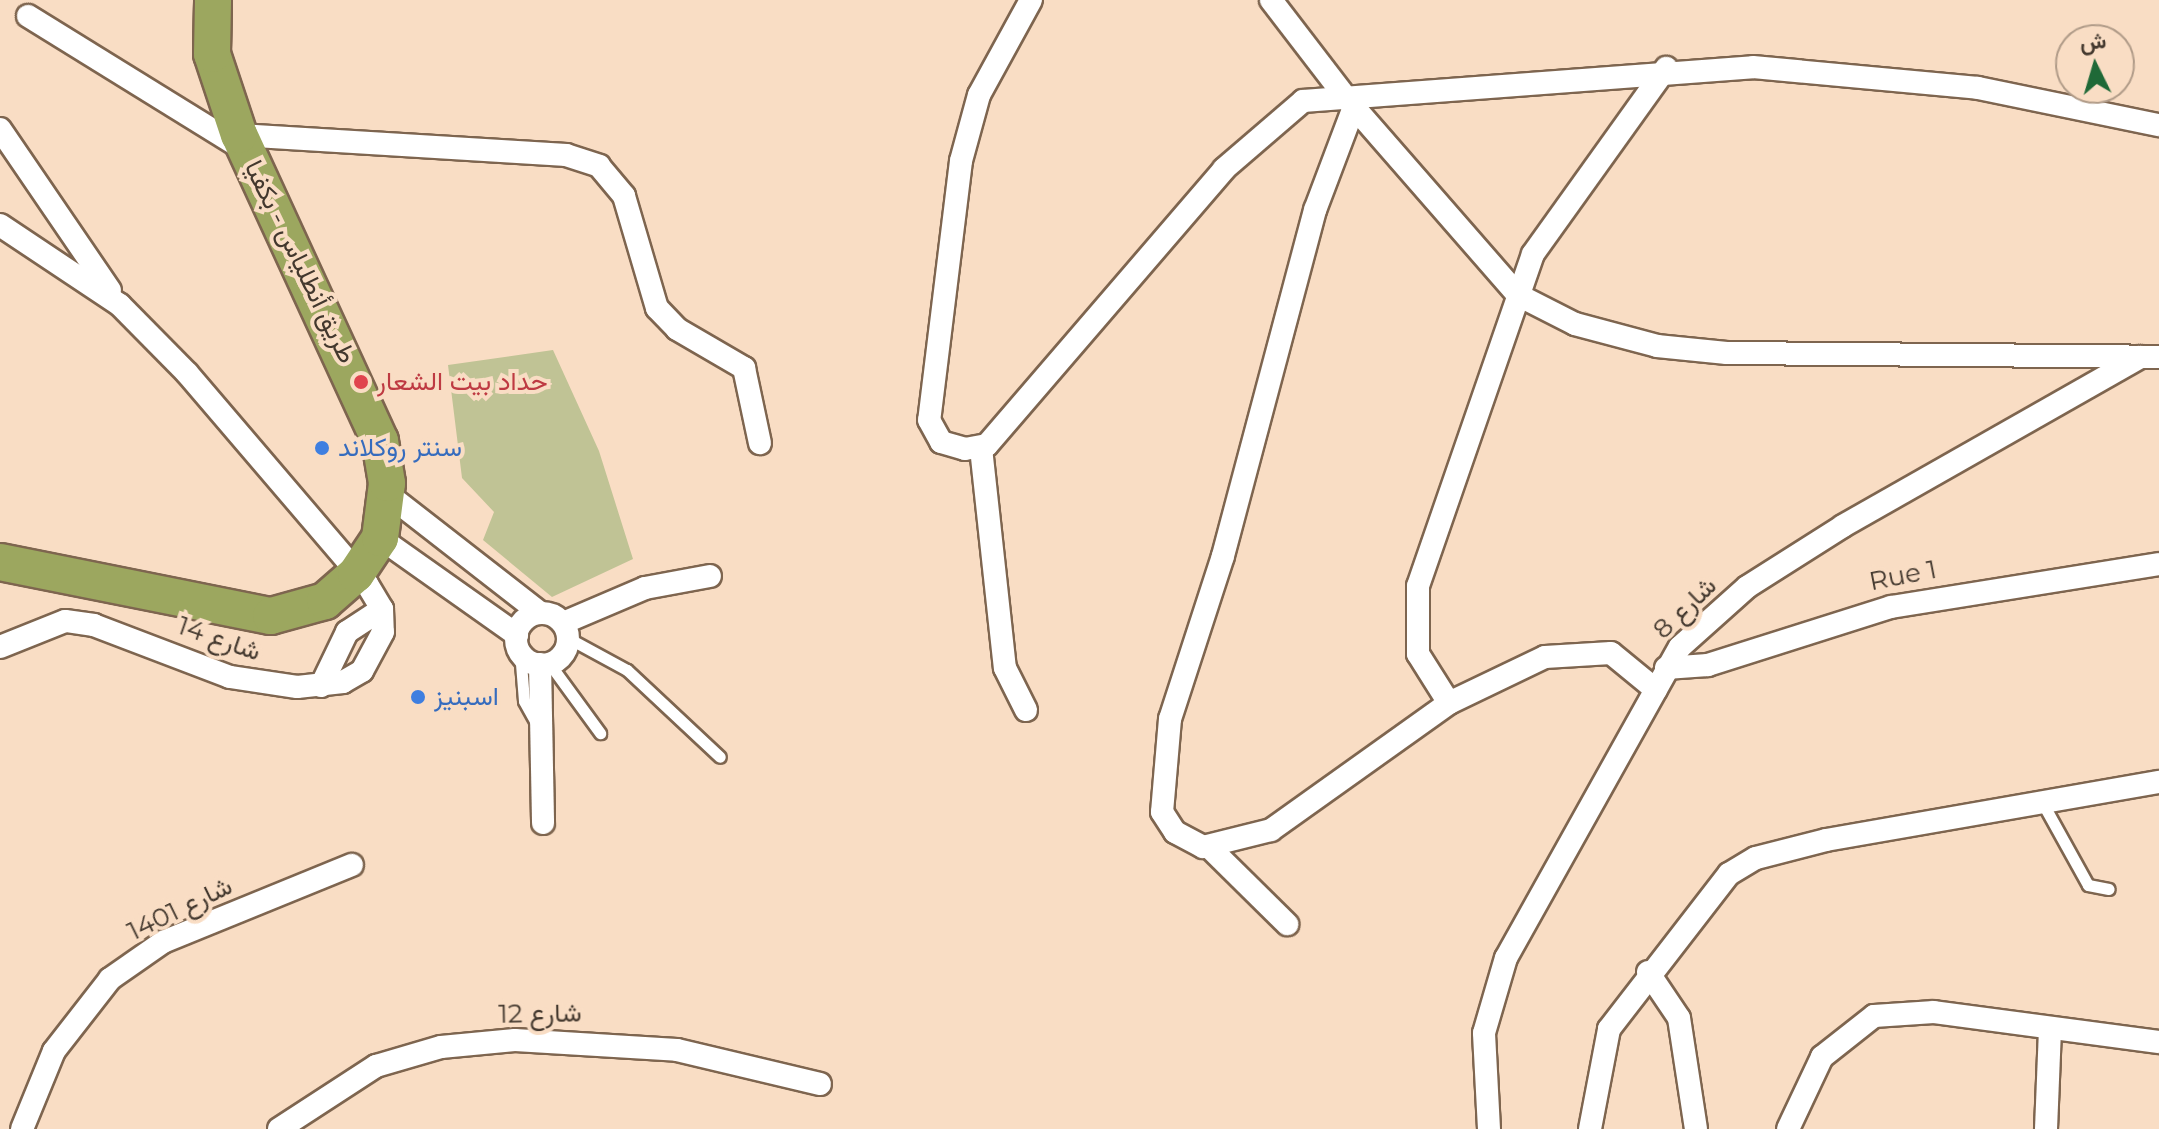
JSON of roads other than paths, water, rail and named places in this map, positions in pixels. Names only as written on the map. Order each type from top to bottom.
[{"type":"highway","name":"طريق أنطلياس - بكفيا","points":[[0,562],[248,615],[293,614],[325,601],[356,574],[380,538],[386,493],[372,417],[243,143],[212,54],[213,0]]},
{"type":"street","points":[[981,448],[947,445],[929,420],[965,137],[1031,0]]},
{"type":"street","points":[[1271,0],[1350,103],[1518,295],[1615,336],[1727,353],[2149,357]]},
{"type":"street","points":[[28,16],[243,143],[566,155],[599,166],[624,196],[657,308],[749,378],[760,443]]},
{"type":"street","points":[[1026,710],[1005,668],[981,448],[1224,169],[1282,113],[1303,101],[1350,103],[1666,68],[1911,79],[2159,125]]},
{"type":"street","points":[[1449,703],[1418,654],[1418,586],[1518,295],[1541,240],[1666,68]]},
{"type":"street","points":[[1287,924],[1209,847],[1175,832],[1162,812],[1170,719],[1223,556],[1315,210],[1350,103]]},
{"type":"street","points":[[0,129],[55,216],[120,305],[356,574],[382,609],[347,632],[321,686]]},
{"type":"street","points":[[35,248],[52,235],[55,216]]},
{"type":"street","points":[[0,225],[120,305]]},
{"type":"street","name":"شارع 8","points":[[1489,1129],[1482,1065],[1494,989],[1666,668],[1747,587],[2149,357]]},
{"type":"street","points":[[386,493],[566,630]]},
{"type":"street","points":[[380,538],[544,664]]},
{"type":"street","name":"Rue 1","points":[[1666,668],[1708,665],[1891,607],[2159,564]]},
{"type":"street","points":[[566,630],[645,588],[710,576]]},
{"type":"street","points":[[325,601],[347,632]]},
{"type":"street","name":"شارع 14","points":[[0,647],[65,621],[125,634],[230,677],[321,686],[362,671],[377,653],[382,609]]},
{"type":"street","points":[[518,643],[540,613]]},
{"type":"street","points":[[544,664],[563,655],[566,630]]},
{"type":"street","points":[[1209,847],[1271,830],[1449,703],[1545,657],[1579,652],[1620,656],[1656,690]]},
{"type":"street","points":[[543,823],[538,726],[544,664]]},
{"type":"street","points":[[1590,1129],[1601,1049],[1648,972],[1707,895],[1756,858],[2041,801],[2159,782]]},
{"type":"street","name":"شارع 1401","points":[[22,1129],[54,1051],[110,979],[163,942],[352,865]]},
{"type":"street","points":[[1648,972],[1679,1018],[1696,1129]]},
{"type":"street","points":[[1788,1129],[1822,1057],[1874,1016],[1921,1011],[2159,1042]]},
{"type":"street","points":[[2046,1129],[2050,1030]]},
{"type":"street","name":"شارع 12","points":[[279,1129],[376,1066],[441,1047],[515,1040],[677,1050],[820,1084]]},
{"type":"lane","points":[[566,630],[627,670],[720,757]]},
{"type":"lane","points":[[518,643],[524,701],[538,726]]},
{"type":"lane","points":[[544,664],[600,733]]},
{"type":"lane","points":[[2041,801],[2088,885],[2109,889]]},
{"type":"place","name":"حداد بيت الشعار","points":[[361,382]]},
{"type":"place","name":"سنتر روكلاند","points":[[322,448]]},
{"type":"place","name":"اسبنيز","points":[[418,697]]}]
